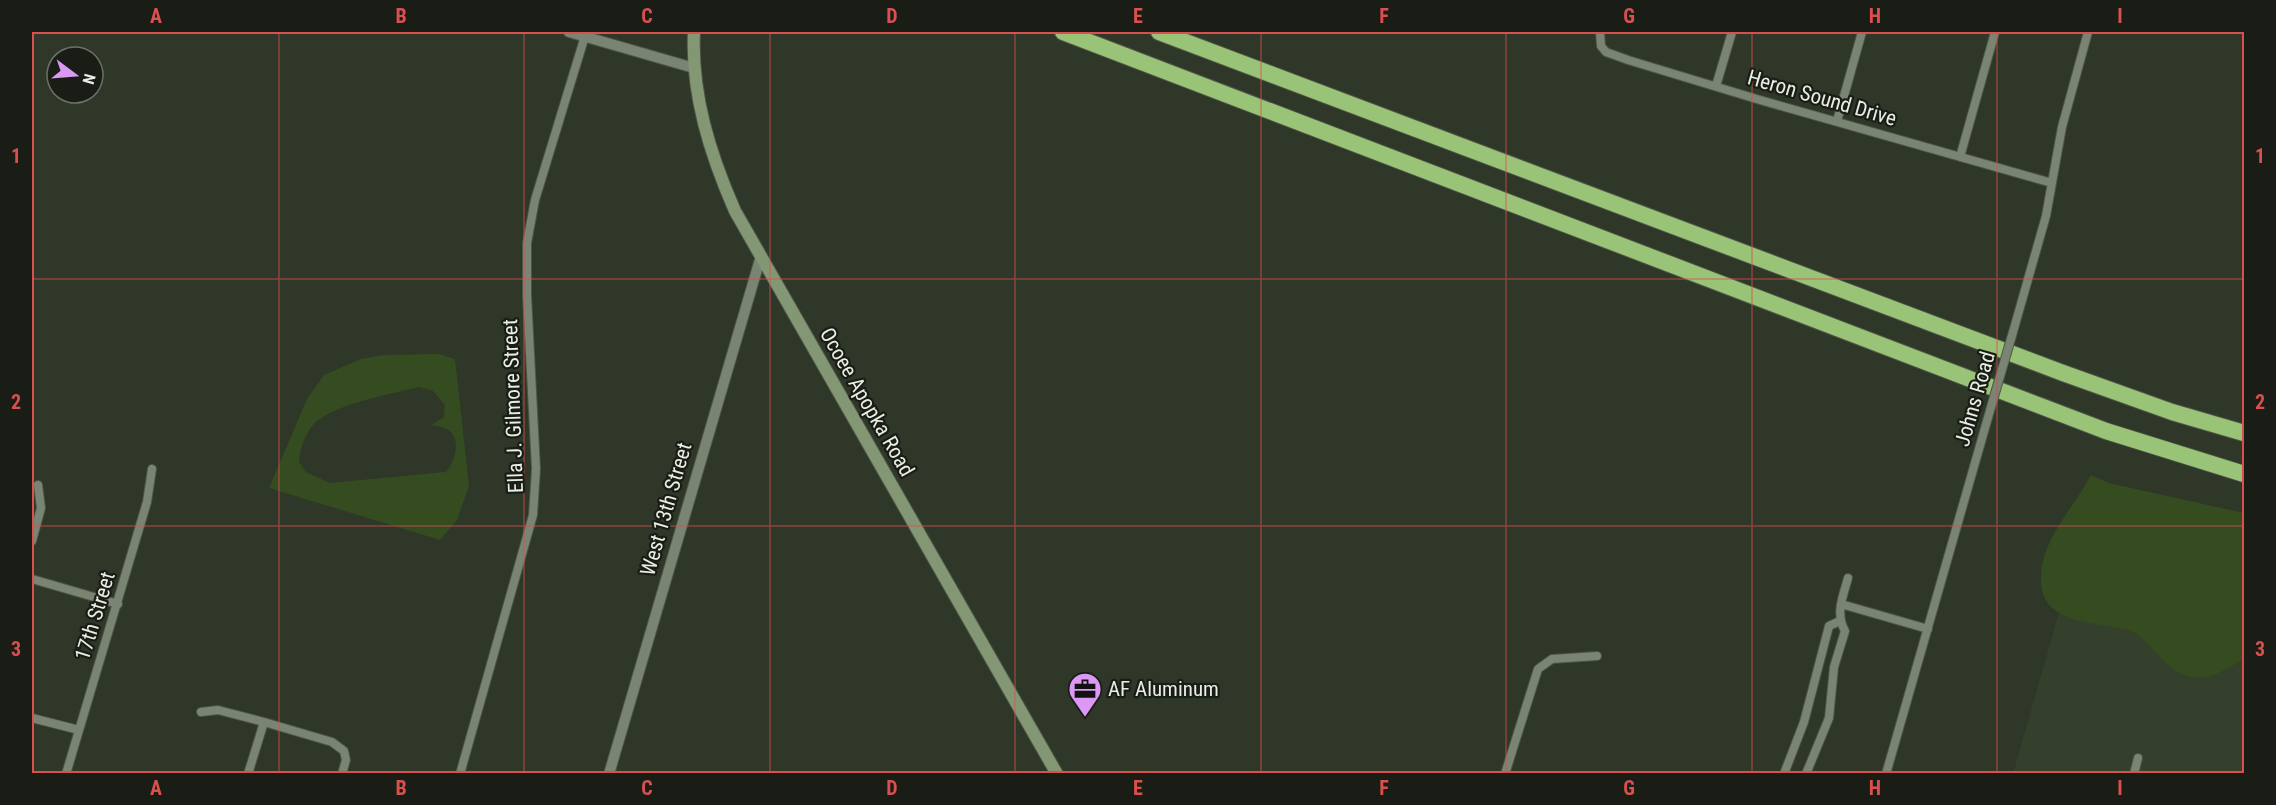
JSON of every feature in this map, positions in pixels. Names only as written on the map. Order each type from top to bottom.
[{"type":"highway","points":[[1063,32],[2106,431],[2244,474]]},
{"type":"highway","points":[[1159,32],[2063,373],[2172,412],[2244,433]]},
{"type":"main road","name":"Ocoee Apopka Road","points":[[694,32],[694,68],[703,122],[719,176],[761,256],[1057,774]]},
{"type":"street","points":[[569,32],[694,68]]},
{"type":"street","name":"Heron Sound Drive","points":[[1600,32],[1601,46],[1606,52],[2052,183]]},
{"type":"street","points":[[1716,86],[1732,32]]},
{"type":"street","points":[[1837,121],[1862,32]]},
{"type":"street","points":[[1960,157],[1995,32]]},
{"type":"street","name":"Johns Road","points":[[1886,774],[2046,216],[2062,127],[2088,32]]},
{"type":"street","name":"Ella J. Gilmore Street","points":[[460,774],[533,515],[536,469],[527,295],[527,243],[535,200],[585,36]]},
{"type":"street","name":"West 13th Street","points":[[609,774],[761,256]]},
{"type":"street","name":"17th Street","points":[[66,774],[147,502],[152,468]]},
{"type":"street","points":[[32,541],[41,508],[38,485]]},
{"type":"street","points":[[1806,774],[1829,718],[1834,667],[1845,631],[1840,621],[1840,604],[1848,578]]},
{"type":"street","points":[[32,579],[118,604]]},
{"type":"street","points":[[1840,604],[1928,629]]},
{"type":"street","points":[[1784,774],[1804,722],[1829,626],[1840,621]]},
{"type":"street","points":[[1505,774],[1538,669],[1551,659],[1597,656]]},
{"type":"street","points":[[201,712],[218,710],[332,742],[344,751],[346,760],[342,774]]},
{"type":"street","points":[[32,718],[79,730]]},
{"type":"street","points":[[248,774],[264,722]]},
{"type":"street","points":[[2134,774],[2138,758]]},
{"type":"shaded area","points":[[2067,584],[2244,636],[2244,773],[2013,774]]},
{"type":"green space","points":[[439,354],[455,359],[469,486],[457,520],[440,540],[269,488],[307,399],[324,375],[361,359],[384,355]],"holes":[[[419,387],[433,391],[445,405],[444,417],[431,425],[450,431],[456,446],[452,464],[445,472],[330,483],[306,472],[299,462],[305,437],[314,424],[323,417],[348,405]]]},
{"type":"green space","points":[[2091,475],[2109,483],[2244,513],[2244,658],[2229,668],[2210,676],[2199,678],[2187,676],[2167,664],[2136,634],[2128,630],[2065,616],[2054,610],[2046,601],[2042,590],[2041,574],[2049,544]]},
{"type":"place","name":"AF Aluminum","points":[[1085,718]]}]
